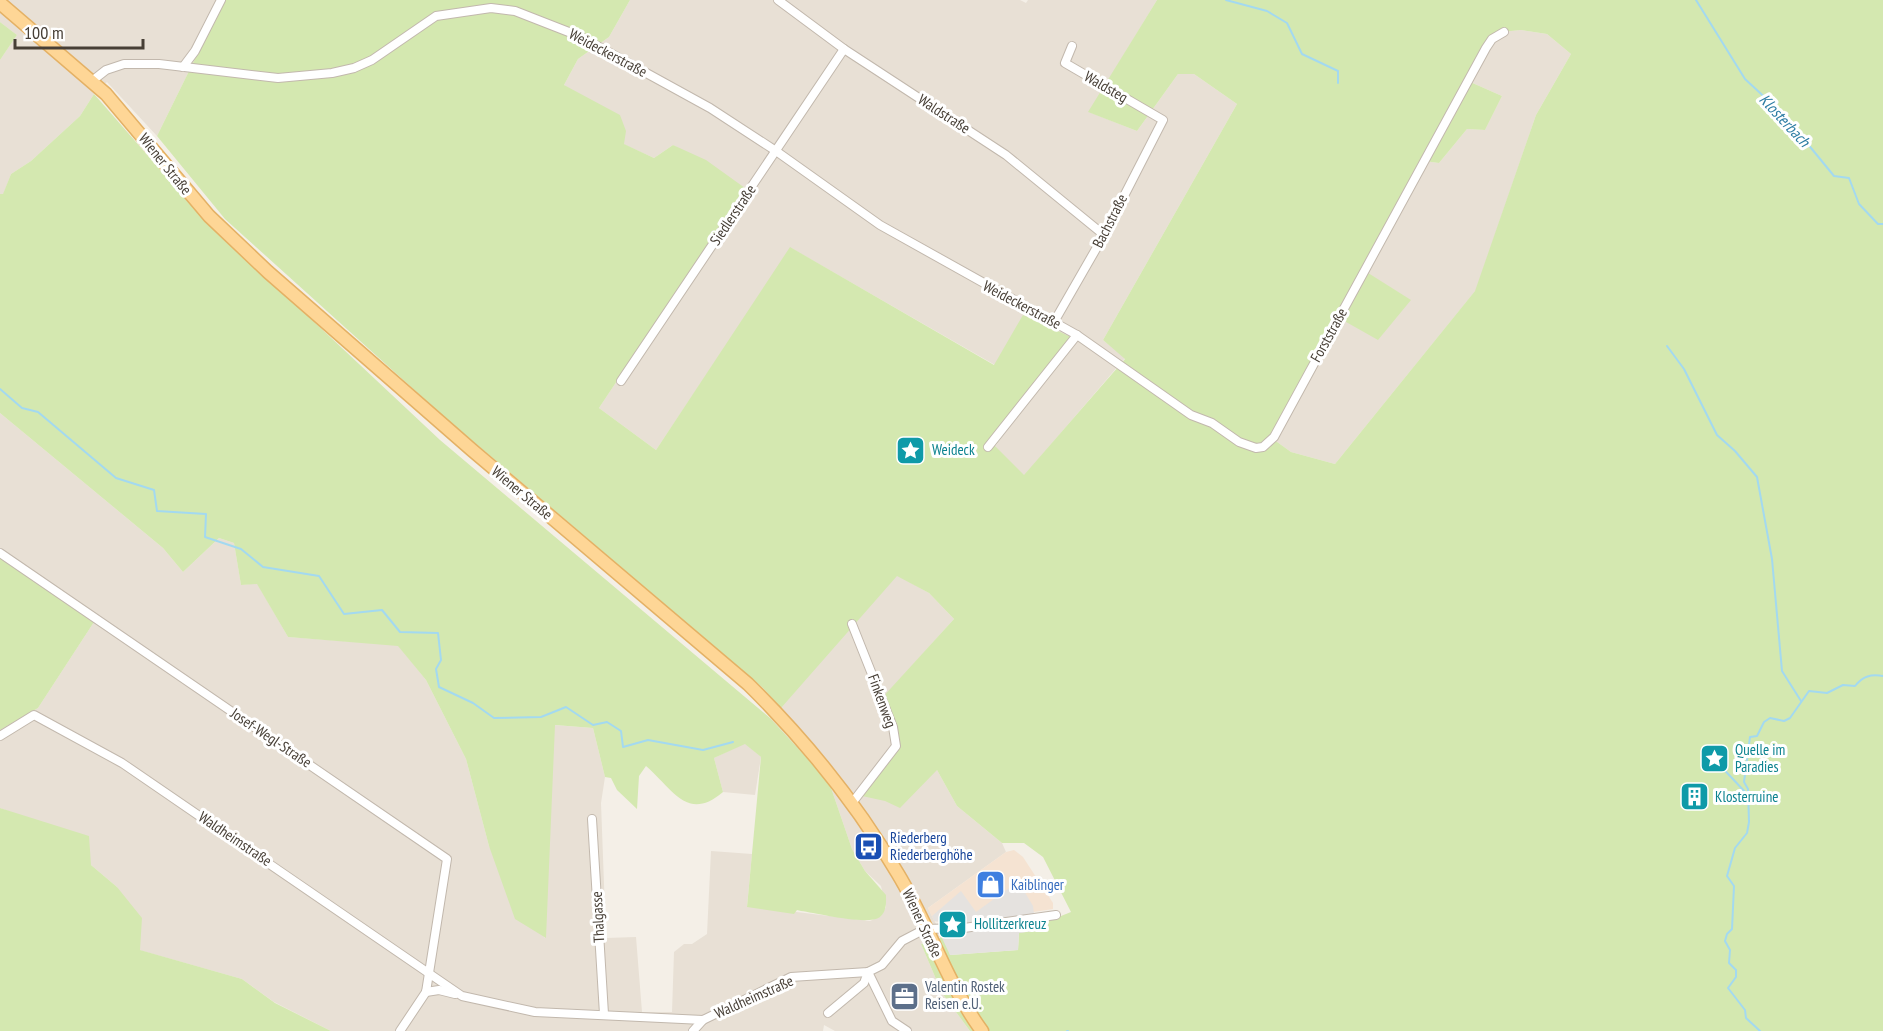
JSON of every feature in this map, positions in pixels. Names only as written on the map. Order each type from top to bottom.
[{"type":"main road","name":"Wiener Straße","points":[[0,3],[92,81],[115,104],[187,192],[225,232],[472,450],[748,684],[782,718],[852,803],[900,876],[957,994],[982,1031]]},
{"type":"street","points":[[183,67],[195,51],[221,0]]},
{"type":"street","name":"Waldstraße","points":[[778,0],[844,49],[1006,155],[1104,235]]},
{"type":"street","name":"Weideckerstraße","points":[[92,81],[106,70],[124,64],[183,67],[278,78],[332,73],[354,68],[372,60],[436,16],[500,8],[579,36],[710,108],[777,151],[880,225],[1077,334]]},
{"type":"street","name":"Forststraße","points":[[1077,334],[1136,375],[1172,404],[1212,423],[1239,442],[1256,448],[1263,447],[1274,437],[1486,48],[1492,39],[1504,32]]},
{"type":"street","name":"Waldsteg","points":[[1072,46],[1065,63],[1163,120]]},
{"type":"street","name":"Siedlerstraße","points":[[621,381],[844,49]]},
{"type":"street","name":"Bachstraße","points":[[1054,322],[1104,235],[1163,120]]},
{"type":"street","points":[[988,447],[1077,334]]},
{"type":"street","name":"Josef-Wegl-Straße","points":[[0,553],[447,859],[429,972]]},
{"type":"street","name":"Finkenweg","points":[[852,624],[893,727],[896,746],[852,803]]},
{"type":"street","name":"Waldheimstraße","points":[[0,735],[34,715],[74,735],[209,822],[462,996]]},
{"type":"street","name":"Thalgasse","points":[[592,819],[604,1014]]},
{"type":"street","points":[[828,1013],[864,983],[868,972],[882,966],[902,941],[925,929],[964,928],[1056,915]]},
{"type":"street","points":[[400,1031],[426,992],[429,972]]},
{"type":"street","points":[[868,972],[892,1021],[908,1031]]},
{"type":"street","name":"Waldheimstraße","points":[[426,992],[439,990],[535,1012],[703,1020],[791,977],[868,972]]},
{"type":"street","points":[[693,1031],[703,1020]]},
{"type":"shaded area","points":[[0,0],[224,0],[157,136],[107,82],[94,94],[80,116],[31,161],[11,174],[3,195],[0,194],[0,60],[17,35],[0,22]]},
{"type":"shaded area","points":[[630,0],[1020,0],[1026,3],[1028,0],[1157,0],[1089,112],[1137,131],[1178,74],[1194,74],[1237,104],[1103,340],[1125,358],[1024,476],[995,447],[1070,338],[995,365],[791,248],[656,450],[599,408],[744,188],[673,145],[654,158],[623,144],[564,85],[578,59],[609,37]]},
{"type":"shaded area","points":[[1521,30],[1547,34],[1571,54],[1536,115],[1476,290],[1335,464],[1291,452],[1273,439],[1339,318],[1410,300],[1364,271],[1424,161],[1439,163],[1467,129],[1485,130],[1502,96],[1468,81],[1501,32]]},
{"type":"shaded area","points":[[0,413],[163,548],[183,572],[219,538],[234,543],[241,585],[257,583],[288,637],[398,645],[426,680],[466,759],[489,846],[545,938],[554,725],[593,728],[605,777],[601,803],[606,938],[636,937],[642,1012],[672,1012],[674,952],[684,944],[692,944],[707,934],[711,851],[752,854],[747,906],[870,921],[881,916],[886,907],[881,886],[865,871],[852,849],[829,782],[770,718],[897,575],[929,593],[954,619],[882,699],[937,770],[957,806],[1002,843],[1006,852],[928,908],[941,934],[938,940],[921,944],[942,993],[970,1031],[835,1031],[824,1025],[823,1031],[331,1031],[274,1002],[242,979],[139,950],[117,887],[91,865],[16,814],[0,808],[0,730],[38,708],[94,622],[0,558]]},
{"type":"shaded area","points":[[745,743],[761,757],[755,795],[723,792],[714,758]]},
{"type":"shaded area","points":[[1014,850],[1023,857],[1053,903],[1053,909],[956,924],[934,921],[928,908],[1006,852]]},
{"type":"shaded area","points":[[1017,879],[1033,906],[1034,914],[956,924],[934,921],[932,916],[961,891],[976,912],[1012,886],[1010,883]]},
{"type":"shaded area","points":[[1045,917],[1047,929],[1019,933],[1018,950],[950,955],[942,938],[945,932]]},
{"type":"green space","points":[[224,0],[630,0],[609,37],[578,59],[564,85],[620,115],[626,131],[624,144],[654,158],[673,145],[706,160],[745,188],[599,408],[656,450],[790,247],[994,365],[1023,315],[1071,337],[995,446],[1024,475],[1125,359],[1103,340],[1237,104],[1194,74],[1178,74],[1137,131],[1088,112],[1157,0],[1883,0],[1883,1031],[970,1031],[942,993],[921,944],[938,940],[945,932],[950,955],[1018,950],[1019,933],[1047,929],[1046,922],[1071,912],[1043,857],[1024,843],[1002,843],[957,806],[937,770],[900,808],[885,801],[862,796],[898,742],[881,699],[954,619],[929,593],[897,576],[781,708],[763,688],[441,414],[225,219],[157,136]],"holes":[[[1521,30],[1547,34],[1571,54],[1536,115],[1475,291],[1335,464],[1291,452],[1273,439],[1339,318],[1378,340],[1411,300],[1365,271],[1424,161],[1439,163],[1467,129],[1485,130],[1502,96],[1468,81],[1501,32]]]},
{"type":"green space","points":[[0,22],[17,35],[0,60]]},
{"type":"green space","points":[[94,94],[198,213],[440,440],[770,718],[829,782],[852,849],[865,871],[886,895],[885,909],[880,917],[854,920],[797,910],[794,914],[747,907],[761,757],[745,744],[714,758],[723,792],[710,801],[699,804],[681,799],[646,766],[639,776],[637,809],[617,790],[611,778],[605,777],[593,728],[555,725],[546,938],[515,919],[489,846],[466,759],[426,680],[398,646],[288,637],[257,584],[241,585],[234,543],[219,538],[183,572],[163,548],[0,413],[0,194],[3,194],[11,174],[31,161],[80,116]]},
{"type":"green space","points":[[0,558],[94,622],[38,708],[0,730]]},
{"type":"green space","points":[[0,808],[89,836],[91,865],[117,887],[142,918],[140,950],[242,979],[275,1003],[331,1031],[0,1031]]},
{"type":"waterway","points":[[1226,0],[1267,11],[1287,23],[1302,54],[1338,71],[1338,83]]},
{"type":"waterway","name":"Klosterbach","points":[[1696,0],[1745,79],[1784,115],[1834,176],[1849,178],[1859,204],[1878,224],[1883,224]]},
{"type":"waterway","points":[[1667,346],[1684,369],[1717,435],[1735,451],[1757,477],[1772,559],[1782,671],[1801,701]]},
{"type":"waterway","points":[[0,389],[22,408],[38,412],[116,478],[154,490],[157,511],[206,514],[205,537],[241,549],[263,567],[319,576],[344,614],[382,610],[400,632],[438,633],[441,660],[436,669],[439,687],[473,703],[494,718],[541,717],[566,707],[593,725],[607,722],[621,731],[623,747],[648,740],[703,750],[733,742]]},
{"type":"waterway","name":"Klosterbach","points":[[1760,1031],[1746,1018],[1745,1010],[1728,988],[1736,977],[1736,970],[1729,963],[1730,950],[1725,941],[1732,929],[1734,886],[1727,876],[1735,848],[1747,833],[1749,822],[1748,789],[1744,782],[1750,737],[1757,736],[1764,722],[1770,718],[1784,721],[1790,718],[1809,691],[1827,693],[1843,685],[1855,686],[1868,676],[1883,676]]},
{"type":"waterway","points":[[1714,759],[1747,794]]},
{"type":"place","name":"Weideck","points":[[911,450]]},
{"type":"place","name":"Quelle im Paradies","points":[[1714,759]]},
{"type":"place","name":"Klosterruine","points":[[1694,797]]},
{"type":"place","name":"Riederberg Riederberghöhe","points":[[869,847]]},
{"type":"place","name":"Kaiblinger","points":[[990,885]]},
{"type":"place","name":"Hollitzerkreuz","points":[[953,924]]},
{"type":"place","name":"Valentin Rostek Reisen e.U.","points":[[904,996]]}]
